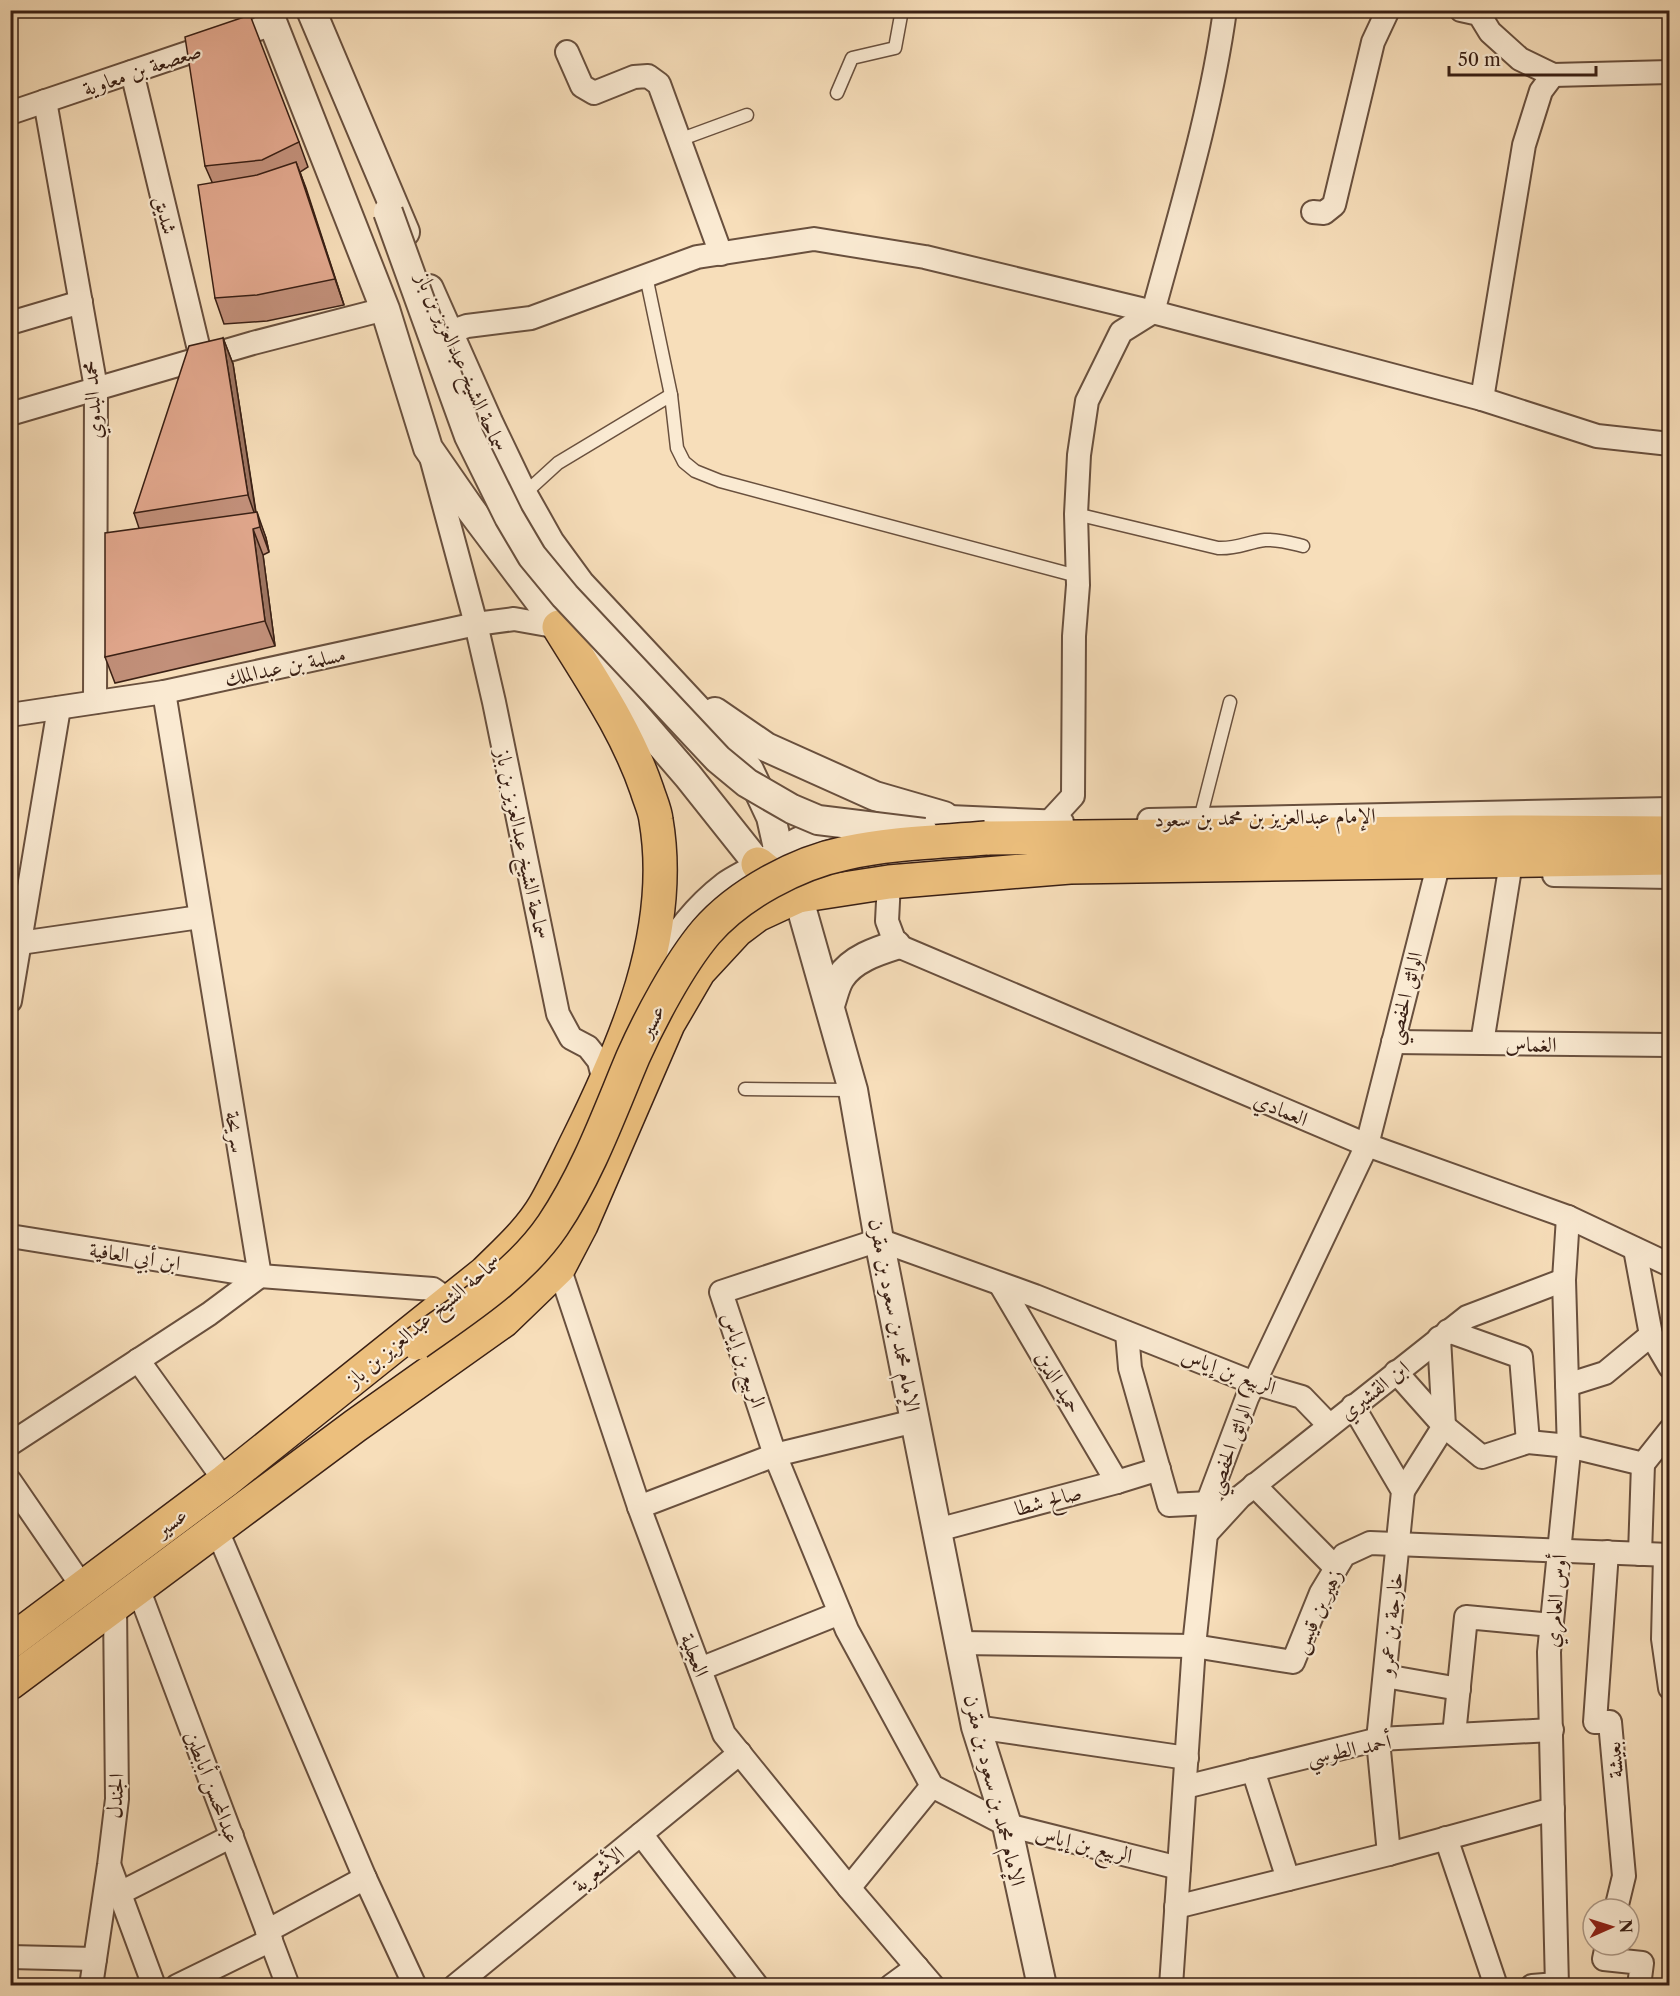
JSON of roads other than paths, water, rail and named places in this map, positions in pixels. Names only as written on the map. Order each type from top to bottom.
[{"type":"main road","name":"سماحة الشيخ عبدالعزيز بن باز","points":[[328,1398],[485,1273],[517,1241],[544,1206],[605,1085],[635,1005],[651,948],[660,883],[656,819],[639,768],[619,726],[559,627]]},
{"type":"main road","name":"الإمام عبدالعزيز بن محمد بن سعود","points":[[986,838],[1513,832],[1670,833]]},
{"type":"main road","name":"عسير","points":[[10,1642],[84,1589],[225,1481],[328,1398],[417,1343],[506,1276],[552,1226],[580,1180],[639,1044],[667,991],[706,933],[734,905],[768,884],[812,863],[846,853],[986,838]]},
{"type":"main road","name":"سماحة الشيخ عبدالعزيز بن باز","points":[[768,856],[798,897]]},
{"type":"main road","points":[[10,1683],[216,1528],[503,1321],[559,1267],[581,1225],[668,1024],[699,971],[737,930],[757,915],[798,897],[889,882],[1070,867],[1670,858]]},
{"type":"street","points":[[310,10],[388,212],[469,436],[532,556],[565,596],[718,759],[747,783],[818,820],[893,831],[986,838]]},
{"type":"street","name":"سماحة الشيخ عبدالعزيز بن باز","points":[[310,10],[447,333],[523,495],[550,543],[580,584],[670,679]]},
{"type":"street","points":[[1049,822],[1073,796],[1076,514],[1079,455],[1087,401],[1121,333],[1153,312],[1205,123],[1225,10]]},
{"type":"street","points":[[1313,212],[1324,213],[1334,205],[1373,42],[1388,10]]},
{"type":"street","points":[[1473,12],[1490,32],[1520,59],[1553,75],[1670,72]]},
{"type":"street","name":"سماحة الشيخ عبدالعزيز بن باز","points":[[270,17],[385,309],[428,448],[476,624],[494,702],[558,1014],[571,1038],[588,1047],[599,1061],[605,1085]]},
{"type":"street","name":"صعصعة بن معاوية","points":[[10,113],[132,72],[270,17]]},
{"type":"street","points":[[567,52],[582,86],[594,93],[634,77],[648,75],[659,84],[721,254]]},
{"type":"street","name":"شديق","points":[[132,72],[201,358]]},
{"type":"street","points":[[1482,399],[1524,145],[1541,91],[1553,75]]},
{"type":"street","name":"محمد البدوي","points":[[45,101],[96,388],[95,702]]},
{"type":"street","points":[[447,333],[467,326],[531,318],[697,257],[814,239],[925,257],[1153,312],[1482,399],[1597,436],[1670,444]]},
{"type":"street","points":[[10,323],[81,302]]},
{"type":"street","points":[[10,414],[201,358],[385,309]]},
{"type":"street","name":"سماحة الشيخ عبدالعزيز بن باز","points":[[428,448],[471,510],[559,627],[688,776],[768,856]]},
{"type":"street","name":"مسلمة بن عبدالملك","points":[[10,715],[164,692],[476,624],[514,619],[559,627]]},
{"type":"street","points":[[670,679],[766,747],[875,796],[944,816]]},
{"type":"street","points":[[670,679],[735,750],[749,770],[771,817],[768,856]]},
{"type":"street","name":"سريحة","points":[[164,692],[260,1276]]},
{"type":"street","points":[[10,1001],[20,943],[18,906],[59,708]]},
{"type":"street","name":"الإمام عبدالعزيز بن محمد بن سعود","points":[[860,821],[944,816],[1049,822],[1670,809]]},
{"type":"street","name":"عسير","points":[[635,1005],[680,928],[703,902],[726,883],[768,856],[824,828],[860,821]]},
{"type":"street","points":[[830,1005],[840,978],[849,969],[868,954],[896,945],[886,921],[889,882],[1436,873],[1670,877]]},
{"type":"street","name":"الواثق الحفصي","points":[[1171,1986],[1194,1646],[1210,1503],[1254,1383],[1367,1145],[1436,873]]},
{"type":"street","points":[[1482,1043],[1518,875]]},
{"type":"street","name":"الإمام محمد بن سعود بن مقرن","points":[[798,897],[854,1090],[879,1240],[976,1727],[1007,1825],[1042,1986]]},
{"type":"street","points":[[20,943],[201,917]]},
{"type":"street","name":"العمادي","points":[[896,945],[1367,1145],[1568,1216],[1670,1265]]},
{"type":"street","name":"الغماس","points":[[1393,1042],[1670,1045]]},
{"type":"street","name":"أوس العامري","points":[[1557,1985],[1550,1652],[1569,1446],[1564,1280],[1568,1216]]},
{"type":"street","name":"ابن أبي العافية","points":[[10,1236],[260,1276],[433,1289],[450,1301]]},
{"type":"street","name":"الربيع بن إياس","points":[[1179,1868],[1007,1825],[932,1786],[847,1630],[776,1455],[722,1292],[879,1240],[1000,1284],[1254,1383],[1302,1397],[1329,1425]]},
{"type":"street","points":[[1635,1249],[1651,1335],[1670,1367]]},
{"type":"street","name":"العجلية","points":[[559,1267],[639,1507],[724,1734],[849,1888],[933,1986]]},
{"type":"street","points":[[10,1444],[209,1314],[260,1276]]},
{"type":"street","name":"ابن القشيري","points":[[1206,1534],[1254,1485],[1467,1317],[1564,1280]]},
{"type":"street","name":"حميد الدين","points":[[1000,1284],[1117,1482]]},
{"type":"street","points":[[1127,1333],[1130,1368],[1169,1505],[1210,1503]]},
{"type":"street","points":[[1353,1406],[1403,1491],[1444,1426],[1444,1334],[1521,1358],[1528,1442]]},
{"type":"street","points":[[1567,1385],[1605,1372],[1651,1335]]},
{"type":"street","points":[[138,1360],[225,1481]]},
{"type":"street","points":[[1396,1372],[1444,1426],[1482,1457],[1528,1442],[1569,1446],[1643,1464]]},
{"type":"street","points":[[639,1507],[776,1455],[915,1421]]},
{"type":"street","points":[[1640,1554],[1643,1464],[1670,1430]]},
{"type":"street","name":"صالح شطا","points":[[937,1530],[1159,1469]]},
{"type":"street","points":[[10,1481],[84,1589]]},
{"type":"street","points":[[1254,1485],[1336,1569]]},
{"type":"street","name":"خارجة بن عمرو","points":[[1389,1854],[1379,1739],[1403,1491]]},
{"type":"street","points":[[216,1528],[365,1878],[415,1986]]},
{"type":"street","name":"زهير بن قيس","points":[[959,1643],[1194,1646],[1293,1662],[1321,1593],[1344,1555],[1370,1543],[1667,1555]]},
{"type":"street","name":"بعيشة","points":[[1607,1552],[1595,1722],[1610,1722],[1624,1876],[1619,1897]]},
{"type":"street","points":[[1667,1555],[1663,1639],[1670,1688]]},
{"type":"street","name":"عبدالمحسن أبابطين","points":[[127,1597],[232,1836],[288,1986]]},
{"type":"street","name":"الجندل","points":[[91,1986],[110,1865],[117,1799],[127,1597]]},
{"type":"street","points":[[700,1669],[840,1613]]},
{"type":"street","points":[[1454,1736],[1466,1617],[1552,1625]]},
{"type":"street","points":[[1385,1676],[1458,1689]]},
{"type":"street","points":[[976,1727],[1187,1758]]},
{"type":"street","name":"أحمد الطوسي","points":[[1185,1787],[1379,1739],[1552,1730]]},
{"type":"street","name":"الأشعرية","points":[[455,1986],[740,1754]]},
{"type":"street","points":[[1253,1770],[1288,1879]]},
{"type":"street","points":[[849,1888],[932,1786]]},
{"type":"street","points":[[1176,1907],[1389,1854],[1554,1809]]},
{"type":"street","points":[[641,1834],[757,1986]]},
{"type":"street","points":[[120,1893],[232,1836]]},
{"type":"street","points":[[1446,1838],[1496,1986]]},
{"type":"street","points":[[110,1865],[154,1986]]},
{"type":"street","points":[[177,1986],[365,1878]]},
{"type":"street","points":[[10,1957],[95,1959]]},
{"type":"street","points":[[1604,1957],[1604,1959],[1642,1963],[1639,1986]]},
{"type":"street","points":[[891,1986],[917,1967]]},
{"type":"street","points":[[1532,1986],[1557,1985]]},
{"type":"lane","points":[[837,93],[852,58],[895,48],[902,10]]},
{"type":"lane","points":[[1216,10],[1219,53]]},
{"type":"lane","points":[[679,140],[747,115]]},
{"type":"lane","points":[[646,276],[670,395],[677,448],[684,462],[695,471],[720,481],[1077,576]]},
{"type":"lane","points":[[523,495],[558,463],[670,395]]},
{"type":"lane","points":[[1076,514],[1218,548],[1232,549],[1266,540],[1284,541],[1303,546]]},
{"type":"lane","points":[[1200,819],[1230,702]]},
{"type":"lane","points":[[746,1089],[854,1090]]}]
